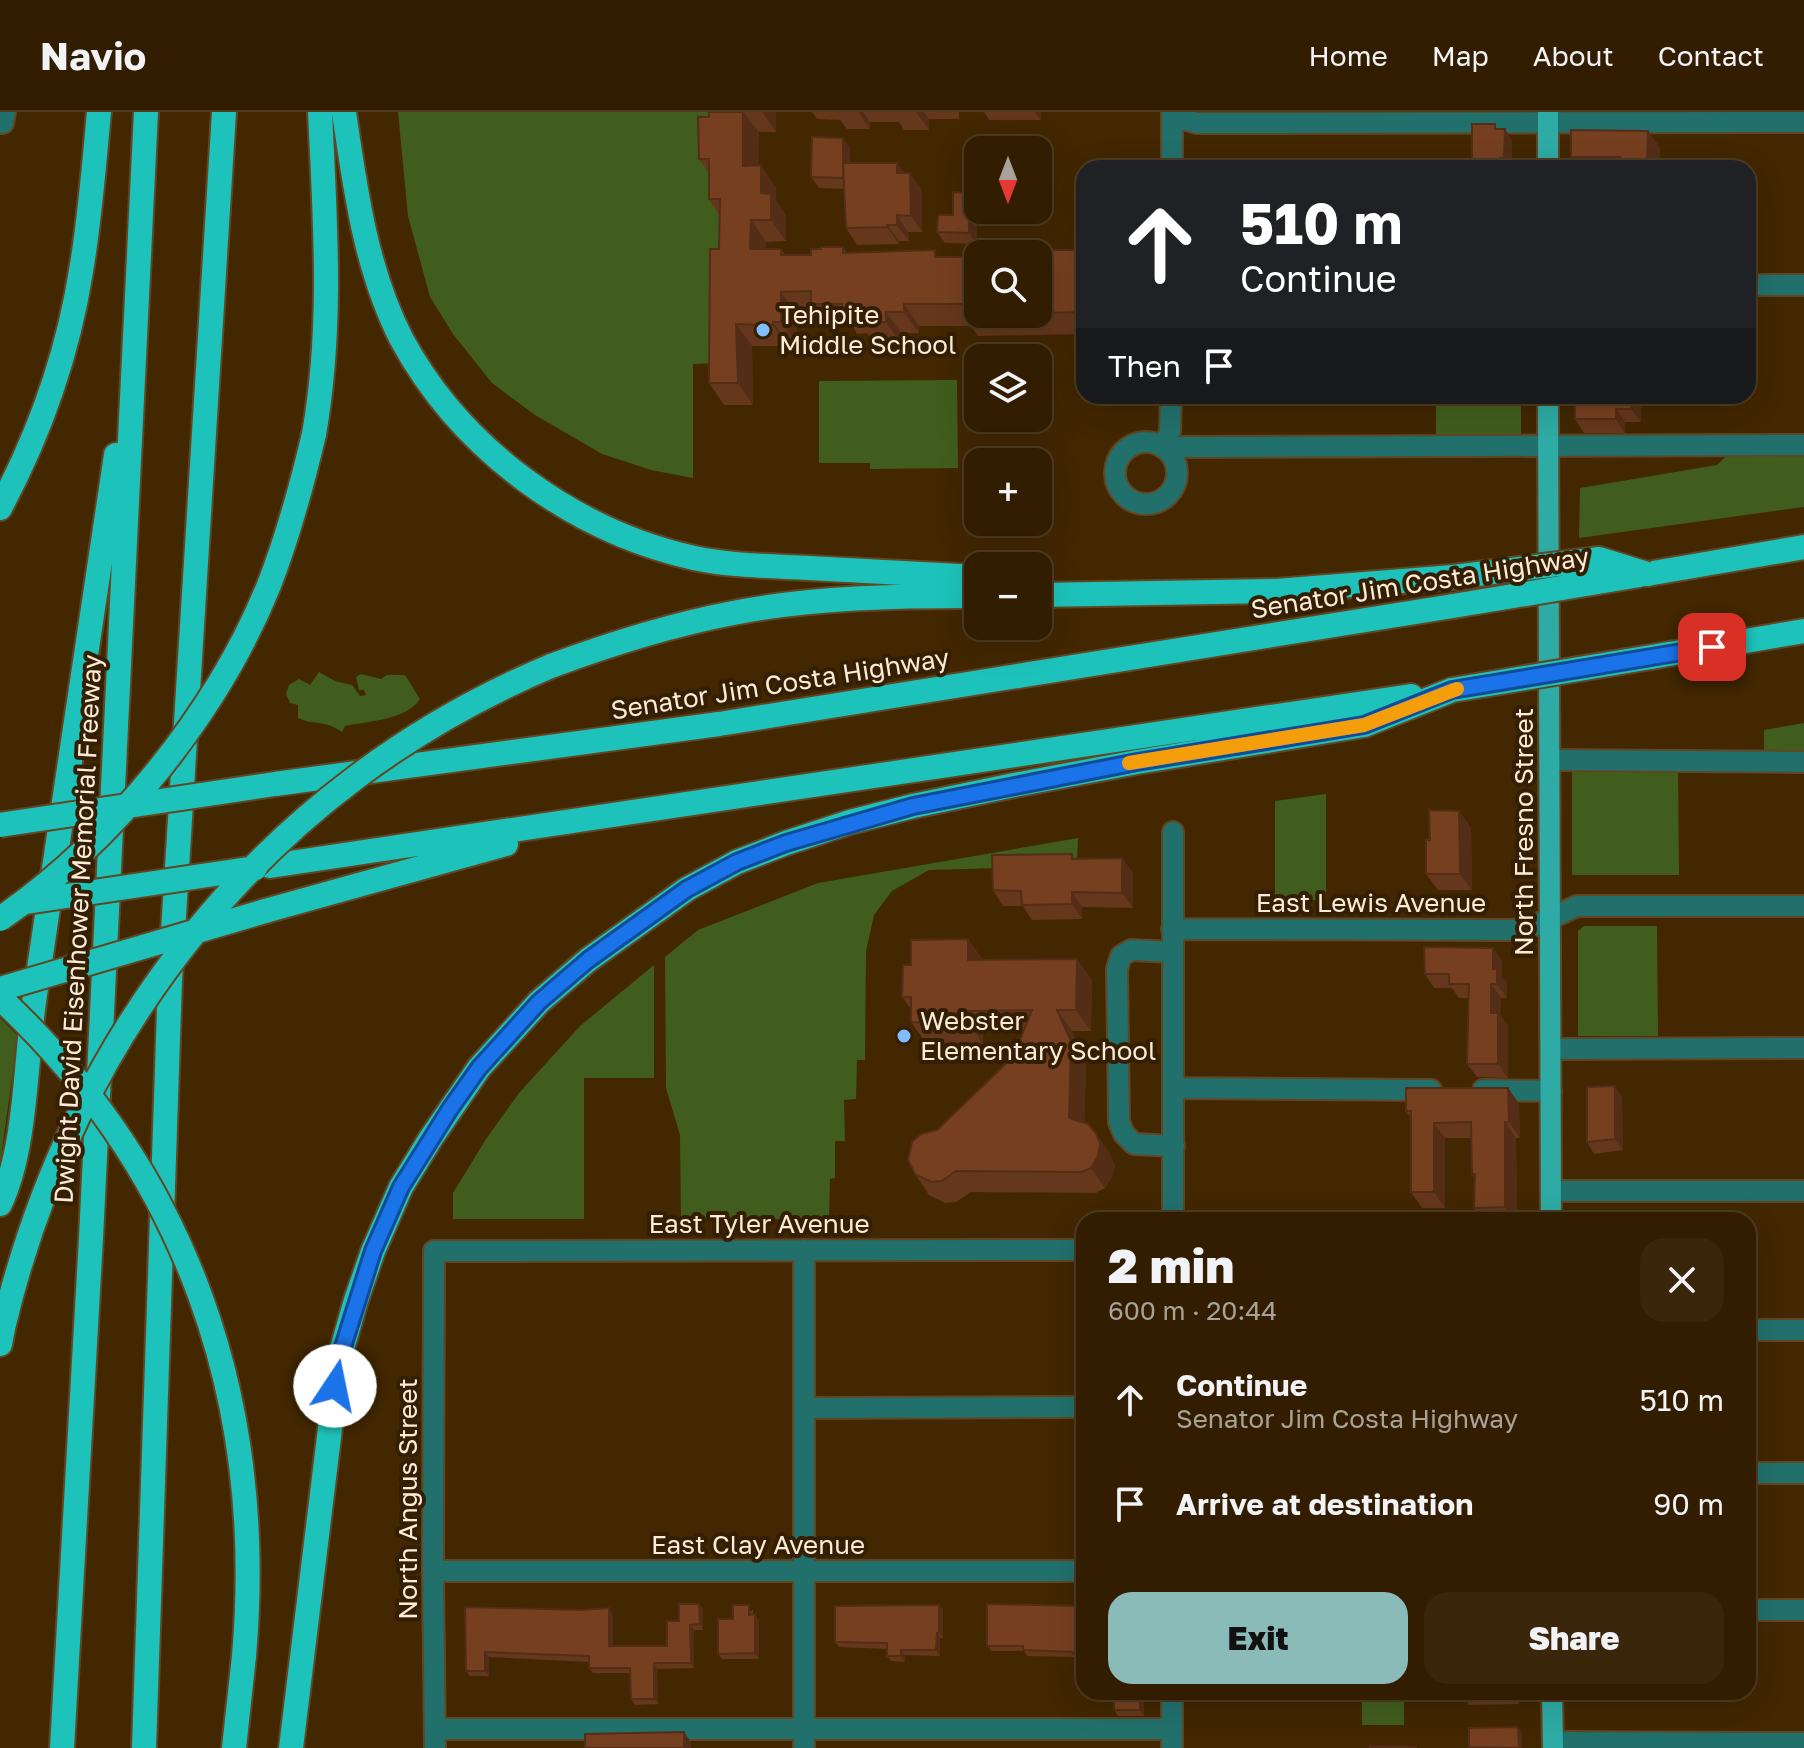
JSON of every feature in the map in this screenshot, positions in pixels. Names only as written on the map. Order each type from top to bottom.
[{"type":"highway","points":[[0,508],[29,449],[66,339],[81,271],[99,112]]},
{"type":"highway","name":"Dwight David Eisenhower Memorial Freeway","points":[[62,1748],[91,1238],[146,112]]},
{"type":"highway","points":[[144,1748],[170,980],[224,112]]},
{"type":"highway","points":[[0,919],[37,893],[118,816],[172,751],[212,694],[268,587],[301,491],[314,434],[325,353],[328,270],[320,112]]},
{"type":"highway","points":[[344,112],[357,193],[374,268],[402,339],[449,408],[488,449],[536,488],[607,527],[695,558],[758,565],[964,576]]},
{"type":"highway","points":[[0,1204],[10,1183],[16,1156],[32,1017],[136,326]]},
{"type":"highway","name":"Senator Jim Costa Highway","points":[[0,825],[719,724],[1804,547]]},
{"type":"highway","points":[[1052,595],[1276,591],[1453,577],[1599,559],[1647,574]]},
{"type":"highway","points":[[1052,582],[1186,593]]},
{"type":"highway","points":[[2,1336],[36,1213],[79,1111],[120,1035],[190,936],[244,876],[357,778],[469,705],[551,666],[654,631],[734,612],[808,602],[964,596]]},
{"type":"highway","points":[[0,905],[1452,690],[1804,631]]},
{"type":"highway","points":[[291,1748],[338,1363],[356,1300],[401,1187],[431,1138],[479,1068],[539,1002],[588,960],[687,889],[737,862],[786,843],[900,809],[1014,785],[1364,725],[1452,690]]},
{"type":"highway","points":[[0,989],[605,816]]},
{"type":"highway","points":[[0,998],[60,1059],[106,1119],[163,1207],[215,1336],[232,1404],[243,1473],[248,1549],[244,1656],[234,1748]]},
{"type":"main road","points":[[1548,117],[1548,160]]},
{"type":"main road","name":"North Fresno Street","points":[[1548,404],[1551,1212]]},
{"type":"main road","points":[[1552,1700],[1553,1745]]},
{"type":"street","points":[[0,123],[3,123],[5,112]]},
{"type":"street","points":[[1172,160],[1172,114],[1197,123],[1548,117],[1804,122]]},
{"type":"street","points":[[1756,285],[1804,285]]},
{"type":"street","points":[[1171,404],[1170,431],[1164,447],[1804,445]]},
{"type":"street","points":[[1550,760],[1804,762]]},
{"type":"street","points":[[1173,832],[1173,1212]]},
{"type":"street","name":"East Lewis Avenue","points":[[1172,929],[1525,930],[1577,906],[1804,906]]},
{"type":"street","points":[[1172,952],[1131,950],[1121,956],[1117,969],[1119,1122],[1124,1134],[1134,1144],[1174,1146]]},
{"type":"street","points":[[1551,1049],[1804,1048]]},
{"type":"street","points":[[1174,1088],[1551,1091]]},
{"type":"street","points":[[1551,1191],[1804,1191]]},
{"type":"street","points":[[804,1250],[804,1738]]},
{"type":"street","name":"East Tyler Avenue","points":[[434,1251],[1076,1250]]},
{"type":"street","name":"North Angus Street","points":[[434,1251],[435,1738]]},
{"type":"street","points":[[1756,1330],[1804,1330]]},
{"type":"street","points":[[804,1408],[1076,1407]]},
{"type":"street","points":[[1756,1473],[1804,1473]]},
{"type":"street","name":"East Clay Avenue","points":[[433,1571],[1076,1571]]},
{"type":"street","points":[[1756,1610],[1804,1610]]},
{"type":"street","points":[[435,1738],[1172,1738],[1172,1700]]},
{"type":"street","points":[[1553,1745],[1804,1743]]},
{"type":"green space","points":[[398,112],[720,112],[719,225],[735,226],[723,363],[693,364],[693,478],[651,470],[602,454],[535,415],[492,383],[453,334],[430,297],[408,216]]},
{"type":"green space","points":[[957,380],[958,468],[870,469],[870,463],[819,463],[819,381]]},
{"type":"green space","points":[[1436,404],[1521,404],[1521,435],[1436,435]]},
{"type":"green space","points":[[1728,454],[1804,455],[1804,507],[1579,538],[1580,488],[1717,465]]},
{"type":"green space","points":[[319,672],[335,681],[352,685],[360,696],[366,695],[364,690],[359,690],[356,677],[361,674],[381,679],[387,675],[405,675],[420,699],[397,715],[345,726],[342,732],[330,725],[298,718],[298,705],[290,703],[286,694],[289,685],[299,679],[310,685]]},
{"type":"green space","points":[[1804,723],[1804,751],[1764,751],[1764,730]]},
{"type":"green space","points":[[1572,764],[1678,764],[1679,875],[1572,875]]},
{"type":"green space","points":[[1326,794],[1326,900],[1275,900],[1275,801]]},
{"type":"green space","points":[[1078,838],[1077,866],[929,870],[892,891],[874,915],[866,951],[865,1060],[857,1060],[856,1099],[844,1100],[845,1141],[835,1141],[835,1178],[830,1179],[829,1219],[681,1219],[680,1135],[666,1088],[665,957],[698,930],[818,883]]},
{"type":"green space","points":[[1584,926],[1657,926],[1658,1036],[1578,1036],[1578,931]]},
{"type":"green space","points":[[654,965],[654,1078],[584,1078],[584,1219],[453,1219],[453,1193],[519,1093],[580,1026]]},
{"type":"green space","points":[[0,1018],[18,1036],[0,1164]]},
{"type":"green space","points":[[1362,1700],[1404,1700],[1404,1725],[1362,1725]]},
{"type":"building","points":[[709,112],[743,112],[743,166],[761,165],[761,193],[771,194],[771,220],[751,220],[750,249],[781,249],[781,255],[811,255],[811,249],[821,247],[843,247],[843,253],[935,250],[935,257],[963,257],[964,250],[964,314],[963,304],[904,304],[904,312],[886,312],[886,322],[860,322],[860,312],[842,312],[842,304],[811,304],[811,291],[781,292],[781,322],[773,322],[773,325],[736,324],[738,383],[709,383],[710,249],[719,249],[720,199],[709,199],[709,159],[699,159],[698,117],[709,117]]},
{"type":"building","points":[[1472,124],[1495,124],[1495,129],[1505,129],[1504,158],[1472,160]]},
{"type":"building","points":[[1571,130],[1648,131],[1647,160],[1571,157]]},
{"type":"building","points":[[812,137],[843,138],[843,178],[811,177]]},
{"type":"building","points":[[843,163],[897,163],[897,173],[910,173],[911,216],[897,215],[897,225],[887,227],[846,228]]},
{"type":"building","points":[[953,192],[964,193],[964,224],[969,224],[969,233],[937,232],[938,215],[953,215]]},
{"type":"building","points":[[1052,250],[1076,250],[1076,312],[1052,313]]},
{"type":"building","points":[[1575,404],[1631,404],[1631,409],[1616,409],[1616,419],[1575,419]]},
{"type":"building","points":[[1429,810],[1459,811],[1460,874],[1426,874],[1426,840],[1430,840]]},
{"type":"building","points":[[1072,854],[1072,859],[1122,858],[1122,893],[1072,892],[1072,904],[1022,905],[1021,891],[993,890],[992,855]]},
{"type":"building","points":[[968,939],[968,960],[1077,959],[1076,1010],[1057,1010],[1071,1047],[1069,1118],[1088,1124],[1100,1144],[1091,1168],[1081,1172],[956,1171],[942,1181],[931,1182],[915,1174],[908,1160],[912,1142],[921,1134],[937,1130],[1020,1050],[1020,1040],[1032,1010],[968,1011],[968,1023],[911,1022],[911,997],[902,997],[903,965],[911,965],[911,940]]},
{"type":"building","points":[[1424,947],[1493,948],[1497,984],[1491,984],[1491,1013],[1498,1013],[1498,1064],[1467,1064],[1469,984],[1449,984],[1449,974],[1425,974]]},
{"type":"building","points":[[1615,1086],[1615,1139],[1587,1142],[1587,1087]]},
{"type":"building","points":[[1406,1088],[1508,1088],[1505,1207],[1474,1208],[1471,1122],[1434,1123],[1434,1192],[1411,1192],[1411,1111],[1406,1111]]},
{"type":"building","points":[[679,1604],[699,1604],[700,1624],[690,1625],[691,1663],[654,1663],[654,1699],[631,1699],[630,1668],[589,1668],[589,1656],[485,1652],[485,1671],[466,1671],[465,1607],[609,1608],[609,1646],[667,1646],[667,1621],[679,1621]]},
{"type":"building","points":[[987,1604],[1076,1606],[1076,1654],[1023,1650],[1023,1646],[987,1646]]},
{"type":"building","points":[[733,1605],[749,1605],[749,1615],[755,1614],[755,1653],[718,1654],[718,1619],[733,1619]]},
{"type":"building","points":[[939,1605],[936,1650],[901,1650],[901,1656],[887,1656],[887,1643],[835,1642],[835,1606]]},
{"type":"building","points":[[1114,1700],[1140,1700],[1140,1710],[1114,1710]]},
{"type":"building","points":[[1518,1727],[1519,1748],[1469,1747],[1469,1728]]},
{"type":"building","points":[[684,1732],[684,1748],[585,1748],[585,1734]]},
{"type":"building","points":[[1416,1747],[1416,1748],[1370,1748]]},
{"type":"slow traffic","points":[[1129,763],[1364,725],[1457,689]]},
{"type":"place","name":"Tehipite Middle School","points":[[763,330]]},
{"type":"place","name":"Webster Elementary School","points":[[904,1036]]},
{"type":"route","points":[[335,1386],[338,1363],[356,1300],[401,1187],[479,1068],[539,1002],[588,960],[687,889],[737,862],[850,822],[913,806],[1137,762],[1364,725],[1452,690],[1712,647]]}]
